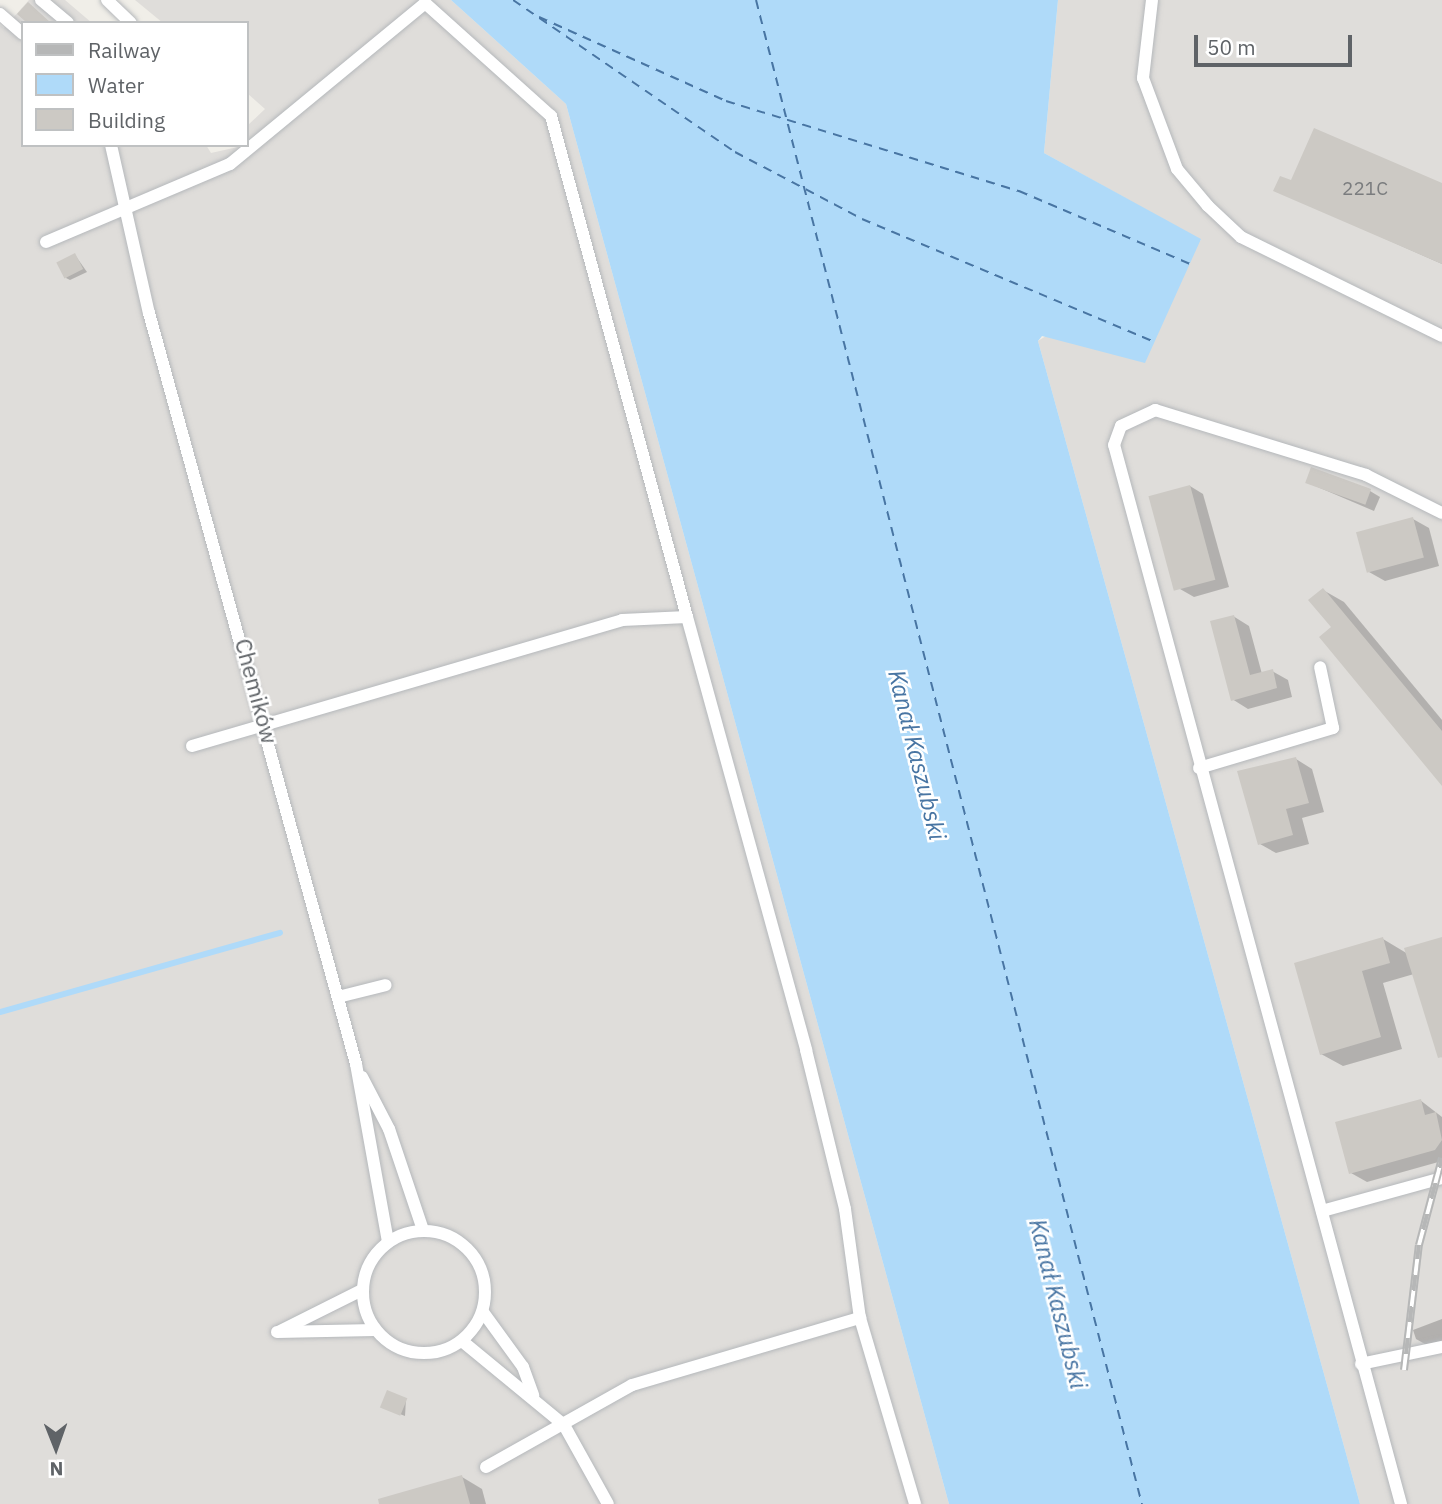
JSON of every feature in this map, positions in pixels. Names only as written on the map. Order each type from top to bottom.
[{"type":"lane","points":[[41,0],[66,21]]},
{"type":"lane","points":[[107,0],[129,21]]},
{"type":"lane","points":[[1152,0],[1143,78],[1177,169],[1208,206],[1241,237],[1442,336]]},
{"type":"lane","points":[[46,242],[127,204],[230,164],[425,3],[551,116],[819,1103],[845,1209],[860,1318],[915,1504]]},
{"type":"lane","points":[[0,14],[21,32]]},
{"type":"lane","name":"Chemików","points":[[112,147],[127,204],[149,313],[266,724],[356,1064],[388,1241]]},
{"type":"lane","points":[[1401,1504],[1115,468],[1121,426],[1155,410],[1200,422],[1366,475],[1442,513]]},
{"type":"lane","points":[[192,746],[622,620],[687,617]]},
{"type":"lane","points":[[1199,768],[1333,728],[1320,667]]},
{"type":"lane","points":[[338,997],[386,985]]},
{"type":"lane","points":[[356,1064],[389,1129],[424,1230]]},
{"type":"lane","points":[[1322,1211],[1442,1178]]},
{"type":"lane","points":[[424,1230],[460,1241],[474,1256],[485,1283],[483,1312],[462,1341],[426,1354],[390,1343],[375,1330],[362,1290],[365,1271],[388,1241],[424,1230]]},
{"type":"lane","points":[[362,1290],[277,1332],[375,1330]]},
{"type":"lane","points":[[483,1312],[523,1367],[533,1396]]},
{"type":"lane","points":[[486,1466],[632,1385],[860,1318]]},
{"type":"lane","points":[[462,1341],[533,1396],[564,1425],[608,1504]]},
{"type":"lane","points":[[1361,1364],[1442,1347]]},
{"type":"shaded area","points":[[29,0],[65,0],[90,21],[21,21],[21,147],[207,147],[211,153],[248,147],[248,125],[265,109],[248,94],[248,21],[161,21],[135,0],[451,0],[566,104],[949,1504],[0,1504],[0,25],[4,28]]},
{"type":"shaded area","points":[[1058,0],[1442,0],[1442,1504],[1360,1504],[1038,341],[1201,240],[1044,153]]},
{"type":"water","name":"Kanał Kaszubski","points":[[451,0],[1058,0],[1044,153],[1201,239],[1145,363],[1042,336],[1038,341],[1360,1504],[949,1504],[566,104]]},
{"type":"building","points":[[28,2],[49,21],[25,21],[17,14]]},
{"type":"building","points":[[1314,128],[1442,183],[1442,264],[1273,191],[1280,176],[1291,180]]},
{"type":"building","points":[[75,253],[83,269],[64,279],[56,263]]},
{"type":"building","points":[[1311,467],[1371,489],[1365,505],[1305,483]]},
{"type":"building","points":[[1190,485],[1215,580],[1174,591],[1148,496]]},
{"type":"building","points":[[1413,517],[1424,558],[1367,573],[1356,532]]},
{"type":"building","points":[[1323,588],[1442,731],[1442,786],[1319,637],[1331,627],[1308,600]]},
{"type":"building","points":[[1234,615],[1250,675],[1273,669],[1277,688],[1231,701],[1210,621]]},
{"type":"building","points":[[1296,757],[1309,803],[1286,809],[1293,835],[1258,845],[1237,771]]},
{"type":"building","points":[[1383,937],[1390,963],[1362,971],[1381,1037],[1320,1055],[1294,963]]},
{"type":"building","points":[[1442,937],[1442,1057],[1438,1058],[1404,948]]},
{"type":"building","points":[[1421,1099],[1425,1115],[1436,1112],[1442,1140],[1435,1150],[1349,1174],[1335,1122]]},
{"type":"building","points":[[387,1390],[407,1398],[400,1416],[380,1408]]},
{"type":"building","points":[[462,1475],[470,1504],[379,1504],[378,1499]]},
{"type":"waterway","points":[[0,1012],[280,933]]},
{"type":"ferry route","points":[[513,0],[735,152],[862,219],[1155,342]]},
{"type":"ferry route","points":[[756,0],[1142,1504]]},
{"type":"ferry route","points":[[539,17],[726,101],[1019,191],[1190,264]]},
{"type":"railway","points":[[1404,1370],[1419,1245],[1442,1158]]}]
